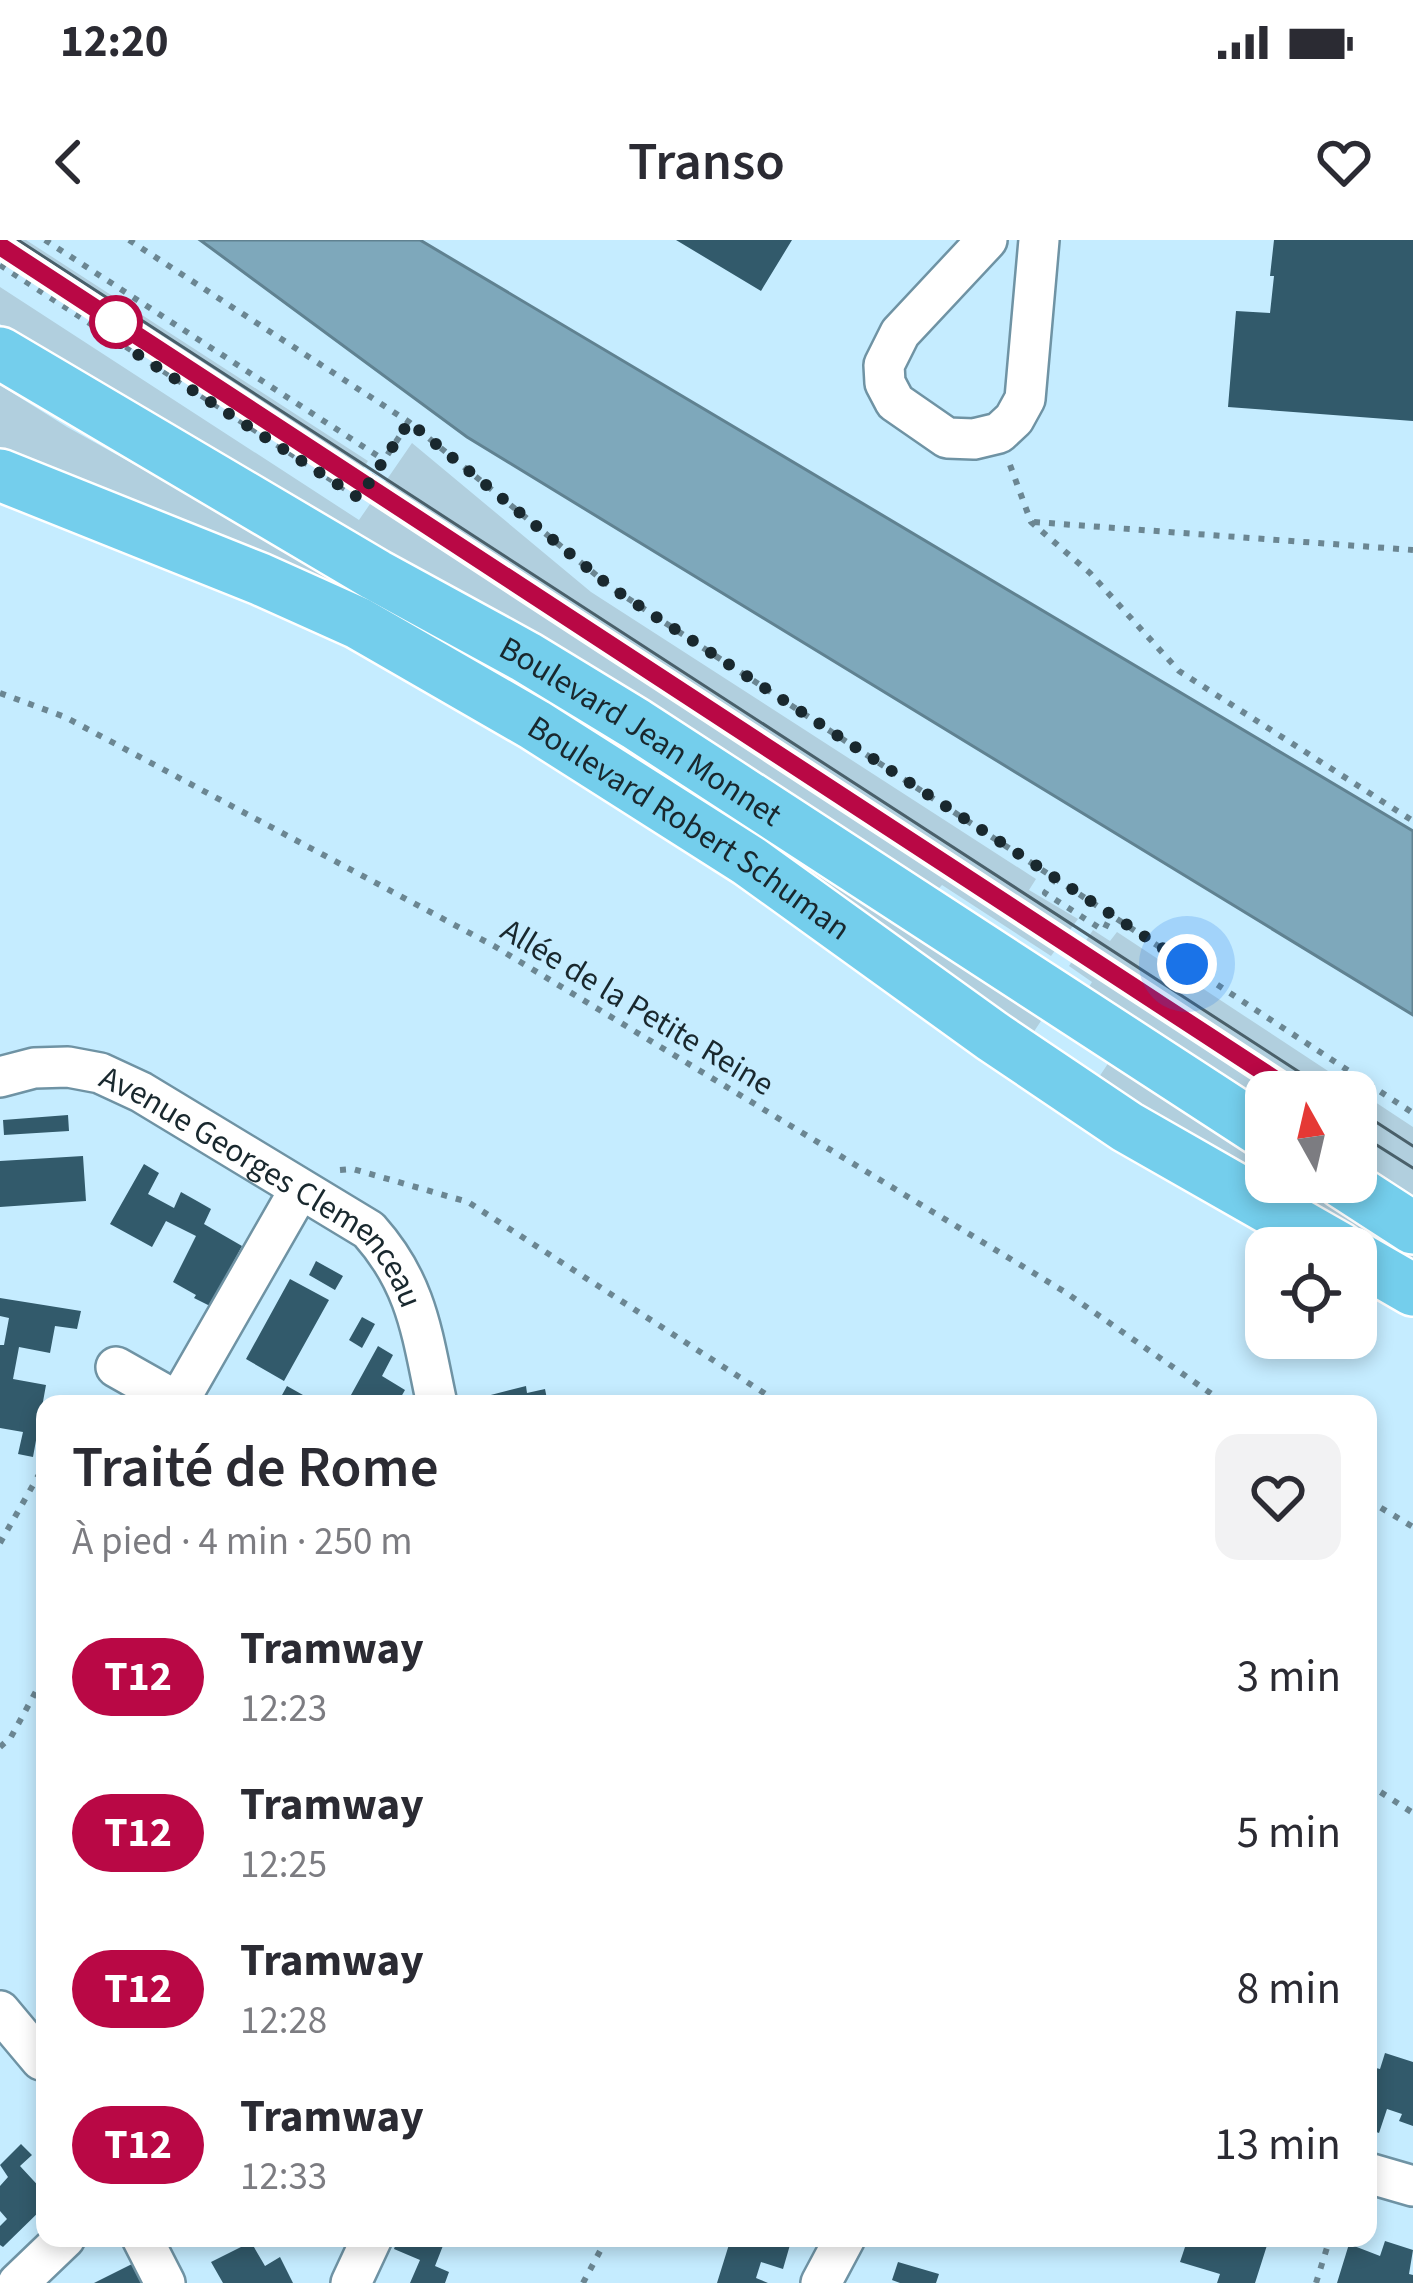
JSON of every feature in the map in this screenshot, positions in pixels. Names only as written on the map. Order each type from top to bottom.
[{"type":"main road","name":"Boulevard Jean Monnet","points":[[0,352],[636,724],[1245,1120]]},
{"type":"main road","name":"Boulevard Robert Schuman","points":[[0,476],[358,622],[535,724],[749,861],[1127,1127],[1303,1227]]},
{"type":"main road","points":[[1374,1203],[1413,1228]]},
{"type":"main road","points":[[1377,1270],[1413,1290]]},
{"type":"street","points":[[988,240],[900,333],[884,365],[885,383],[895,402],[947,438],[974,440],[999,433],[1025,399],[1039,240]]},
{"type":"street","name":"Avenue Georges Clemenceau","points":[[0,1076],[68,1066],[100,1073],[141,1092],[369,1230],[391,1254],[406,1282],[434,1395]]},
{"type":"street","points":[[182,1395],[300,1190]]},
{"type":"street","points":[[116,1367],[166,1395]]},
{"type":"street","points":[[0,2011],[36,2054]]},
{"type":"street","points":[[1377,2176],[1413,2186]]},
{"type":"street","points":[[18,2283],[55,2247]]},
{"type":"street","points":[[147,2247],[166,2283]]},
{"type":"street","points":[[351,2283],[368,2247]]},
{"type":"street","points":[[821,2283],[840,2247]]},
{"type":"path","points":[[45,240],[384,460]]},
{"type":"path","points":[[129,240],[409,422],[612,588],[1413,1113]]},
{"type":"path","points":[[0,265],[359,498],[409,422]]},
{"type":"path","points":[[999,433],[1031,522],[1090,573],[1179,671],[1413,821]]},
{"type":"path","points":[[1031,522],[1413,550]]},
{"type":"path","name":"Allée de la Petite Reine","points":[[0,693],[65,717],[494,946],[1065,1292],[1213,1395]]},
{"type":"path","points":[[1056,877],[1046,893],[1104,930],[1112,914]]},
{"type":"path","points":[[300,1190],[314,1178],[353,1169],[468,1202],[767,1395]]},
{"type":"path","points":[[0,1543],[3,1530],[36,1478]]},
{"type":"path","points":[[1377,1505],[1413,1527]]},
{"type":"path","points":[[0,1747],[11,1737],[36,1691]]},
{"type":"path","points":[[1377,1790],[1413,1813]]},
{"type":"path","points":[[583,2283],[602,2247]]},
{"type":"path","points":[[1316,2283],[1327,2247]]},
{"type":"shaded area","points":[[0,240],[26,240],[368,461],[355,482],[0,253]]},
{"type":"shaded area","points":[[200,240],[420,240],[1413,831],[1413,1015],[467,437]]},
{"type":"shaded area","points":[[0,287],[359,520],[412,443],[591,592],[1036,879],[1029,890],[1078,919],[1051,956],[942,885],[932,896],[124,406],[0,324]]},
{"type":"shaded area","points":[[0,385],[182,491],[497,660],[1047,1012],[1029,1039],[755,844],[0,458]]},
{"type":"shaded area","points":[[1093,930],[1110,941],[1117,932],[1328,1071],[1245,1071],[1245,1102],[1084,995],[1092,982],[1069,966]]},
{"type":"shaded area","points":[[1109,1062],[1245,1143],[1245,1174],[1101,1089],[1099,1077]]},
{"type":"shaded area","points":[[1377,1103],[1413,1127],[1413,1210],[1377,1187]]},
{"type":"shaded area","points":[[1294,1203],[1340,1203],[1413,1249],[1413,1273],[1377,1252],[1377,1227],[1335,1227]]},
{"type":"building","points":[[676,240],[792,240],[761,291]]},
{"type":"building","points":[[1274,240],[1413,240],[1413,421],[1228,407],[1236,311],[1270,313]]},
{"type":"building","points":[[68,1115],[69,1131],[4,1135],[3,1120]]},
{"type":"building","points":[[83,1156],[86,1201],[0,1207],[0,1161]]},
{"type":"building","points":[[144,1164],[159,1173],[148,1194],[174,1208],[181,1192],[211,1209],[204,1224],[242,1246],[210,1306],[173,1282],[196,1236],[166,1221],[152,1247],[110,1224]]},
{"type":"building","points":[[316,1261],[343,1276],[335,1290],[309,1275]]},
{"type":"building","points":[[290,1279],[329,1300],[284,1381],[246,1359]]},
{"type":"building","points":[[0,1298],[81,1311],[77,1329],[55,1326],[50,1353],[19,1347],[13,1379],[46,1385],[44,1395],[36,1395],[33,1457],[18,1454],[23,1432],[0,1428],[0,1345],[4,1345],[9,1318],[0,1316]]},
{"type":"building","points":[[362,1317],[375,1324],[362,1348],[349,1340]]},
{"type":"building","points":[[378,1346],[393,1355],[382,1376],[405,1390],[402,1395],[351,1395]]},
{"type":"building","points":[[287,1386],[303,1395],[282,1395]]},
{"type":"building","points":[[526,1386],[527,1393],[545,1389],[546,1395],[491,1395]]},
{"type":"building","points":[[1385,2053],[1413,2062],[1413,2126],[1399,2121],[1402,2114],[1387,2109],[1377,2132]]},
{"type":"building","points":[[21,2144],[32,2155],[20,2166],[36,2183],[36,2215],[3,2247],[0,2226],[7,2219],[0,2211],[0,2186],[8,2177],[0,2165]]},
{"type":"building","points":[[1385,2241],[1413,2250],[1409,2274],[1413,2283],[1337,2283],[1348,2247],[1380,2256]]},
{"type":"building","points":[[241,2247],[254,2247],[265,2266],[280,2257],[293,2283],[223,2283],[211,2262]]},
{"type":"building","points":[[442,2247],[435,2266],[449,2272],[445,2283],[410,2283],[420,2260],[394,2249]]},
{"type":"building","points":[[728,2247],[789,2247],[783,2269],[761,2262],[756,2278],[768,2283],[717,2283]]},
{"type":"building","points":[[1185,2247],[1266,2247],[1255,2283],[1217,2283],[1220,2274],[1180,2262]]},
{"type":"building","points":[[898,2262],[939,2274],[936,2283],[892,2280]]},
{"type":"building","points":[[132,2264],[142,2283],[94,2283]]},
{"type":"tram line","points":[[18,240],[1298,1071]]},
{"type":"tram line","name":"T12","points":[[0,246],[1262,1071]]},
{"type":"tram line","points":[[1109,970],[1262,1071]]},
{"type":"tram line","points":[[1377,1123],[1413,1146]]},
{"type":"tram line","points":[[1377,1145],[1413,1168]]},
{"type":"route","points":[[116,322],[120,343],[359,498],[409,422],[612,588],[1187,964]]}]
